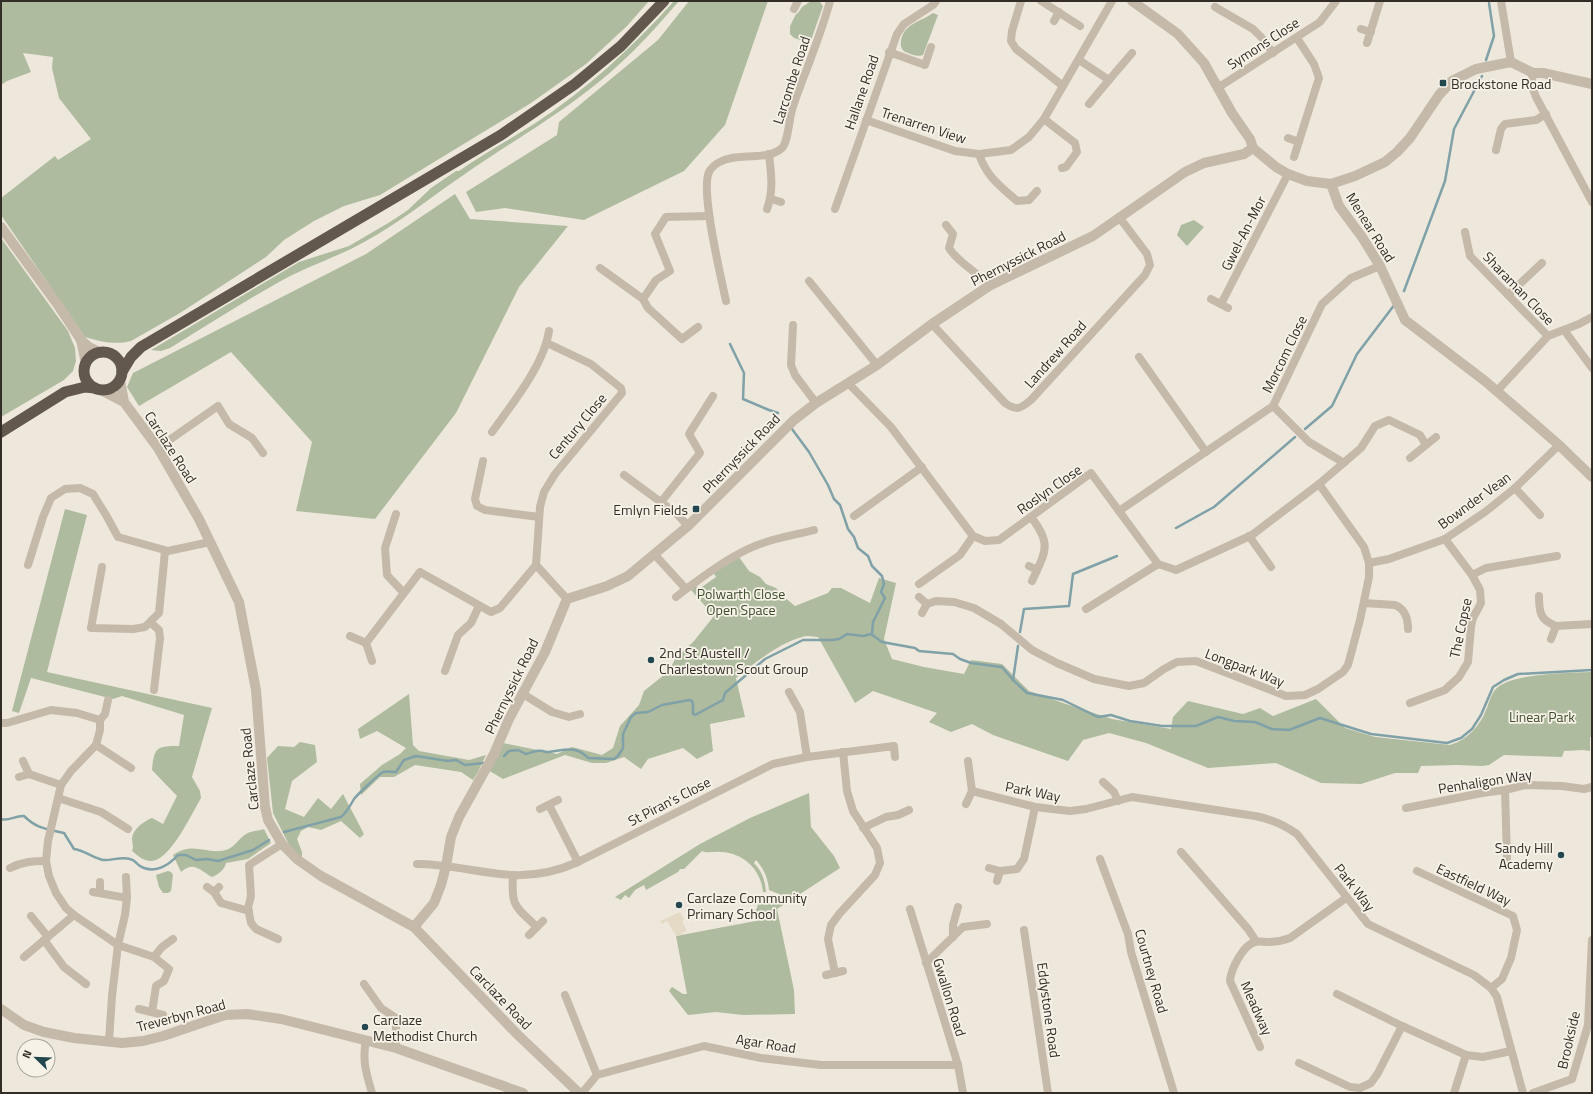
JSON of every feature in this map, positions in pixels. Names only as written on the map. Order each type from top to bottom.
[{"type":"highway","points":[[1,432],[65,392],[73,385],[93,356],[105,353],[124,353],[141,347],[501,135],[574,84],[621,46],[664,1]]},
{"type":"highway","points":[[65,392],[85,387],[98,389],[113,387],[121,376],[131,357],[141,347]]},
{"type":"highway","points":[[105,353],[115,356],[119,360],[121,376]]},
{"type":"highway","points":[[85,366],[87,380],[98,389]]},
{"type":"street","points":[[794,9],[798,1]]},
{"type":"street","name":"Larcombe Road","points":[[726,301],[709,216],[707,181],[709,172],[715,164],[731,158],[768,154],[781,149],[785,143],[793,104],[830,1]]},
{"type":"street","name":"Hallane Road","points":[[835,209],[889,52],[897,34],[904,24],[933,5],[936,1]]},
{"type":"street","points":[[1021,1],[1012,31],[1011,40],[1016,49],[1063,86]]},
{"type":"street","points":[[1041,1],[1080,26]]},
{"type":"street","name":"Trenarren View","points":[[866,120],[955,151],[979,154],[1011,150],[1029,137],[1044,119],[1112,1]]},
{"type":"street","name":"Menear Road","points":[[1132,1],[1178,34],[1204,63],[1219,87],[1232,113],[1250,139],[1253,148],[1276,167],[1288,174],[1307,181],[1331,184],[1339,206],[1362,237],[1380,266],[1406,320],[1497,391],[1559,445],[1592,477]]},
{"type":"street","name":"Symons Close","points":[[1219,87],[1320,22],[1336,1]]},
{"type":"street","points":[[1367,43],[1380,1]]},
{"type":"street","points":[[1501,1],[1511,62]]},
{"type":"street","points":[[1215,6],[1253,29],[1273,53]]},
{"type":"street","points":[[1054,21],[1059,12]]},
{"type":"street","points":[[1360,29],[1370,32]]},
{"type":"street","points":[[1294,157],[1319,78],[1314,64],[1297,38]]},
{"type":"street","points":[[889,52],[924,65],[931,47]]},
{"type":"street","points":[[1089,104],[1132,53]]},
{"type":"street","points":[[1079,60],[1109,80]]},
{"type":"street","points":[[1331,184],[1355,176],[1385,162],[1410,138],[1439,95],[1452,81],[1476,69],[1511,62],[1533,73],[1543,73],[1592,84]]},
{"type":"street","points":[[1533,73],[1531,80],[1532,87],[1592,202]]},
{"type":"street","points":[[1496,150],[1501,129],[1505,124],[1536,120],[1546,114]]},
{"type":"street","points":[[1044,119],[1075,143],[1077,152],[1066,167],[1062,168]]},
{"type":"street","points":[[1288,138],[1299,142]]},
{"type":"street","name":"Phernyssick Road","points":[[414,927],[434,903],[446,866],[451,837],[459,818],[494,754],[509,719],[545,652],[567,599],[607,586],[628,576],[688,526],[794,420],[816,403],[849,384],[877,365],[932,324],[989,286],[1093,236],[1185,172],[1204,163],[1244,154],[1253,148]]},
{"type":"street","points":[[767,209],[771,199],[772,177],[768,154]]},
{"type":"street","points":[[979,154],[982,165],[988,174],[1017,201],[1029,200],[1037,191]]},
{"type":"street","name":"Gwel-An-Mor","points":[[1211,299],[1225,306],[1288,174]]},
{"type":"street","points":[[771,199],[781,202]]},
{"type":"street","points":[[643,299],[656,280],[670,271],[655,234],[666,217],[709,216]]},
{"type":"street","name":"Landrew Road","points":[[932,324],[1005,403],[1014,408],[1022,407],[1031,400],[1145,275],[1150,265],[1147,254],[1143,246],[1119,217]]},
{"type":"street","points":[[946,225],[953,234],[949,248],[954,257],[982,276],[989,286]]},
{"type":"street","points":[[1,227],[58,305],[81,340],[89,347],[105,353]]},
{"type":"street","name":"Sharaman Close","points":[[1465,232],[1470,256],[1548,336],[1497,391]]},
{"type":"street","points":[[1508,295],[1542,263]]},
{"type":"street","name":"Morcom Close","points":[[1119,511],[1273,406],[1322,304],[1351,278],[1380,266]]},
{"type":"street","points":[[600,268],[643,299],[648,308],[682,339],[698,327]]},
{"type":"street","points":[[809,281],[877,365]]},
{"type":"street","points":[[1548,336],[1592,317]]},
{"type":"street","points":[[793,325],[791,365],[794,374],[816,403]]},
{"type":"street","points":[[1564,330],[1592,368]]},
{"type":"street","points":[[492,432],[526,385],[547,343],[549,331]]},
{"type":"street","points":[[81,340],[85,366]]},
{"type":"street","name":"Century Close","points":[[536,565],[540,506],[544,492],[555,474],[622,393],[621,388],[591,364],[547,343]]},
{"type":"street","points":[[1139,357],[1206,452]]},
{"type":"street","name":"Carclaze Road","points":[[121,376],[124,402]]},
{"type":"street","points":[[849,384],[890,427],[973,536],[960,555],[919,584]]},
{"type":"street","name":"Carclaze Road","points":[[98,389],[124,402],[158,448],[199,519],[239,602],[256,690],[265,807],[268,820],[282,844],[298,860],[321,876],[414,927],[517,1034],[579,1093]]},
{"type":"street","points":[[661,502],[700,452],[689,434],[713,396]]},
{"type":"street","points":[[158,448],[218,406],[228,424],[252,438],[263,453]]},
{"type":"street","points":[[1273,406],[1309,442],[1344,463]]},
{"type":"street","points":[[1086,609],[1158,564],[1176,570],[1249,536],[1319,484],[1344,463],[1361,448],[1375,426],[1389,420],[1420,435],[1426,445]]},
{"type":"street","points":[[1410,458],[1436,437]]},
{"type":"street","name":"Bownder Vean","points":[[1369,563],[1389,559],[1445,539],[1485,512],[1515,488],[1559,445]]},
{"type":"street","points":[[483,461],[475,499],[476,506],[485,510],[539,517]]},
{"type":"street","points":[[854,516],[922,468]]},
{"type":"street","name":"Roslyn Close","points":[[973,536],[985,540],[999,540],[1091,473],[1158,564]]},
{"type":"street","points":[[624,475],[678,514],[688,526]]},
{"type":"street","points":[[1319,484],[1364,547],[1369,563]]},
{"type":"street","points":[[28,565],[43,517],[51,498],[66,489],[80,488],[93,494],[118,537],[166,551],[210,542]]},
{"type":"street","points":[[1515,488],[1540,514]]},
{"type":"street","points":[[396,514],[385,548],[387,575],[403,592]]},
{"type":"street","points":[[1031,517],[1045,540],[1045,551],[1032,580]]},
{"type":"street","points":[[676,597],[714,568],[749,549],[766,542],[814,530]]},
{"type":"street","points":[[1249,536],[1271,567]]},
{"type":"street","name":"The Copse","points":[[1410,703],[1445,690],[1458,677],[1468,662],[1471,627],[1481,603],[1480,590],[1472,575],[1445,539]]},
{"type":"street","points":[[102,567],[91,628],[134,629],[145,627],[151,623],[159,613],[166,551]]},
{"type":"street","points":[[655,555],[686,589]]},
{"type":"street","points":[[1472,575],[1486,568],[1557,556]]},
{"type":"street","name":"Longpark Way","points":[[927,604],[936,601],[954,602],[974,608],[1001,624],[1032,650],[1094,679],[1129,686],[1144,683],[1177,662],[1196,661],[1286,696],[1305,695],[1318,689],[1343,672],[1350,658],[1369,578],[1369,563]]},
{"type":"street","points":[[366,643],[403,592],[420,572],[491,612],[500,608],[536,565],[567,599]]},
{"type":"street","points":[[1028,566],[1037,570]]},
{"type":"street","points":[[1539,596],[1540,614],[1547,622],[1556,626],[1592,624]]},
{"type":"street","points":[[919,597],[927,604],[922,613]]},
{"type":"street","points":[[1364,603],[1398,606],[1408,618],[1408,629]]},
{"type":"street","points":[[445,671],[458,636],[471,623],[479,606]]},
{"type":"street","points":[[151,623],[159,630],[160,638],[154,690]]},
{"type":"street","points":[[1551,639],[1556,626]]},
{"type":"street","points":[[350,636],[366,643],[372,661]]},
{"type":"street","points":[[787,691],[800,712],[807,757]]},
{"type":"street","points":[[522,694],[552,712],[569,717],[580,714]]},
{"type":"street","points":[[108,700],[105,714],[100,720],[100,730],[96,745],[71,771],[61,785],[50,830],[46,861],[49,876],[56,893],[66,908],[118,945],[154,957],[169,969],[164,981],[156,986],[152,1012]]},
{"type":"street","points":[[1,723],[7,723],[51,710],[77,713],[100,720]]},
{"type":"street","points":[[96,745],[132,768]]},
{"type":"street","name":"St Piran's Close","points":[[417,864],[446,866],[513,875],[541,873],[559,869],[578,862],[754,772],[773,764],[807,757],[894,746],[895,757]]},
{"type":"street","points":[[835,973],[828,939],[831,925],[840,913],[875,876],[880,863],[877,848],[853,811],[847,791],[843,752]]},
{"type":"street","points":[[23,761],[29,774]]},
{"type":"street","points":[[966,804],[972,791],[968,761]]},
{"type":"street","points":[[20,778],[29,774],[61,785]]},
{"type":"street","points":[[1103,782],[1114,792],[1118,801]]},
{"type":"street","name":"Penhaligon Way","points":[[1406,808],[1526,785],[1562,786],[1584,790],[1592,787]]},
{"type":"street","points":[[1505,790],[1507,858]]},
{"type":"street","name":"Park Way","points":[[972,791],[1035,807],[1070,811],[1086,809],[1132,797],[1272,820],[1286,826],[1297,834],[1368,924],[1474,975],[1491,988],[1497,997],[1523,1093]]},
{"type":"street","points":[[58,798],[101,812],[128,829]]},
{"type":"street","points":[[540,809],[558,800]]},
{"type":"street","points":[[549,805],[578,862]]},
{"type":"street","points":[[989,868],[1000,871],[1017,869],[1024,859],[1035,807]]},
{"type":"street","points":[[863,828],[886,817],[898,815],[909,810]]},
{"type":"street","points":[[278,939],[256,929],[251,923],[249,911],[251,896],[249,866],[282,844]]},
{"type":"street","points":[[1182,852],[1248,929],[1256,941],[1280,942],[1290,938],[1346,898]]},
{"type":"street","name":"Courtney Road","points":[[1100,859],[1128,934],[1131,952],[1174,1093]]},
{"type":"street","points":[[10,868],[28,861],[46,861]]},
{"type":"street","points":[[997,881],[1000,871]]},
{"type":"street","name":"Eastfield Way","points":[[1417,871],[1513,916],[1517,930],[1511,958],[1502,979],[1491,988]]},
{"type":"street","points":[[513,875],[512,892],[514,904],[536,927]]},
{"type":"street","points":[[109,1041],[109,1021],[118,945],[125,915],[127,898],[126,877]]},
{"type":"street","points":[[100,882],[97,892],[127,898]]},
{"type":"street","points":[[207,887],[216,890],[221,903],[249,911]]},
{"type":"street","points":[[953,937],[953,925],[958,907]]},
{"type":"street","name":"Gwallon Road","points":[[910,909],[958,1064],[963,1093]]},
{"type":"street","points":[[24,957],[74,915]]},
{"type":"street","points":[[32,916],[64,967],[86,984]]},
{"type":"street","points":[[529,935],[543,920]]},
{"type":"street","points":[[926,963],[963,927],[987,924]]},
{"type":"street","name":"Eddystone Road","points":[[1024,930],[1048,1093]]},
{"type":"street","points":[[154,957],[162,947],[173,939]]},
{"type":"street","name":"Brookside","points":[[1533,1093],[1572,1079],[1588,1025],[1592,940]]},
{"type":"street","name":"Meadway","points":[[1256,941],[1248,946],[1236,962],[1231,972],[1230,980],[1260,1047]]},
{"type":"street","points":[[826,975],[843,971]]},
{"type":"street","points":[[364,984],[381,1008],[396,1018],[396,1048]]},
{"type":"street","points":[[1337,994],[1466,1055],[1483,1057],[1511,1051]]},
{"type":"street","points":[[565,995],[597,1076],[582,1093]]},
{"type":"street","name":"Treverbyn Road","points":[[1,1009],[24,1025],[44,1032],[74,1038],[122,1043],[143,1041],[225,1015],[247,1014],[281,1019],[396,1048],[523,1093]]},
{"type":"street","points":[[139,1009],[163,1015]]},
{"type":"street","points":[[1299,1063],[1350,1087],[1360,1088],[1371,1083],[1378,1073],[1402,1026]]},
{"type":"street","points":[[366,1040],[363,1054],[366,1073],[372,1093]]},
{"type":"street","name":"Agar Road","points":[[597,1076],[704,1046],[761,1058],[822,1065],[958,1064]]},
{"type":"street","points":[[1454,1093],[1466,1055]]},
{"type":"green space","points":[[1,1],[649,1],[627,26],[586,64],[531,103],[380,195],[344,206],[314,221],[284,240],[266,257],[180,313],[131,341],[114,343],[102,342],[85,337],[1,215],[1,198],[55,156],[58,160],[91,139],[59,98],[52,68],[53,57],[23,53],[31,72],[7,81],[1,85]]},
{"type":"green space","points":[[674,1],[679,1],[635,49],[599,82],[556,114],[477,165],[415,210],[379,234],[355,247],[300,271],[279,282],[170,348],[161,351],[151,350],[299,262],[349,246],[408,210],[431,188],[456,171],[459,171],[534,124],[590,83],[625,52]]},
{"type":"green space","points":[[689,1],[768,1],[725,125],[684,171],[584,220],[505,208],[476,212],[466,192],[557,135],[559,122],[658,40]]},
{"type":"green space","points":[[811,1],[819,1],[823,6],[810,43],[794,38],[790,34],[790,26],[796,14],[802,7]]},
{"type":"green space","points":[[933,13],[938,15],[923,55],[915,56],[904,51],[901,47],[901,43],[906,30]]},
{"type":"green space","points":[[455,194],[470,219],[568,226],[519,287],[456,413],[375,519],[296,511],[312,442],[231,352],[139,406],[127,387],[133,373],[366,254]]},
{"type":"green space","points":[[1194,220],[1204,227],[1187,246],[1177,235],[1181,225]]},
{"type":"green space","points":[[1,238],[68,331],[75,348],[76,361],[73,371],[64,380],[1,417]]},
{"type":"green space","points":[[65,509],[87,515],[47,672],[212,708],[192,777],[200,791],[201,798],[173,845],[158,859],[151,861],[143,859],[132,851],[132,838],[134,832],[142,823],[149,819],[152,818],[163,824],[177,796],[152,770],[154,757],[158,749],[179,746],[184,715],[122,696],[113,699],[31,678],[19,713],[12,711]]},
{"type":"green space","points":[[739,557],[749,571],[760,577],[766,584],[776,588],[795,606],[828,593],[832,588],[841,588],[870,603],[879,578],[896,583],[884,639],[892,659],[924,667],[964,674],[971,660],[1002,664],[1029,691],[1112,719],[1171,729],[1173,717],[1188,701],[1243,714],[1260,708],[1273,716],[1316,699],[1345,728],[1375,737],[1450,745],[1462,740],[1472,732],[1480,722],[1493,692],[1502,684],[1513,680],[1540,675],[1592,672],[1592,737],[1590,737],[1590,751],[1564,751],[1562,757],[1504,755],[1489,765],[1482,766],[1421,766],[1418,773],[1395,773],[1361,784],[1321,783],[1276,763],[1208,768],[1146,743],[1109,733],[1083,740],[1068,761],[993,735],[972,724],[951,732],[929,722],[937,713],[873,691],[855,703],[818,637],[804,636],[776,649],[736,678],[745,717],[710,724],[713,751],[697,759],[683,748],[648,759],[641,769],[624,757],[606,763],[592,763],[565,755],[503,779],[488,770],[503,743],[557,754],[572,747],[602,755],[613,748],[620,726],[639,705],[644,691],[669,671],[675,659],[694,641],[714,616],[691,590],[696,586],[699,589],[716,577],[713,572]]},
{"type":"green space","points":[[409,694],[413,745],[419,751],[469,760],[486,755],[478,772],[473,780],[461,772],[415,765],[394,777],[380,777],[361,795],[360,784],[382,765],[400,754],[406,748],[377,731],[360,739],[358,729]]},
{"type":"green space","points":[[300,742],[315,745],[317,762],[292,781],[285,809],[304,817],[318,798],[331,809],[343,794],[364,834],[360,838],[341,821],[321,830],[308,827],[301,831],[297,839],[302,852],[302,859],[289,845],[273,813],[267,758],[278,746],[294,747]]},
{"type":"green space","points":[[809,793],[811,827],[834,856],[840,868],[777,909],[794,990],[795,1014],[743,1015],[716,1012],[688,1015],[669,991],[672,987],[683,994],[687,994],[676,936],[761,920],[761,917],[755,919],[752,916],[757,908],[760,896],[768,896],[771,899],[775,899],[779,894],[769,890],[765,874],[756,860],[754,863],[763,876],[766,892],[763,892],[762,884],[755,870],[750,864],[737,855],[702,851],[684,869],[680,869],[678,872],[646,890],[644,885],[635,890],[629,898],[625,895],[621,900],[615,897],[700,844],[750,818]]},
{"type":"green space","points":[[264,829],[271,843],[248,859],[226,863],[221,872],[212,877],[200,869],[193,867],[181,872],[173,855],[187,849],[212,851],[226,850],[232,847],[246,834]]},
{"type":"green space","points":[[168,871],[173,875],[171,891],[168,893],[163,893],[159,887],[156,875]]},
{"type":"shaded area","points":[[680,912],[684,920],[682,921],[687,931],[682,933],[682,935],[676,936],[667,921],[662,924],[660,921]]},
{"type":"waterway","points":[[1486,60],[1494,36],[1489,3]]},
{"type":"waterway","points":[[1404,291],[1445,181],[1454,129],[1482,76]]},
{"type":"waterway","points":[[1305,429],[1332,406],[1357,354],[1395,304]]},
{"type":"waterway","points":[[730,344],[744,373],[743,399],[778,413]]},
{"type":"waterway","points":[[792,429],[809,452],[828,485],[834,499],[840,505],[848,529],[854,537],[858,548],[868,556],[872,566],[882,576],[884,584],[881,592],[885,598],[873,622],[872,634]]},
{"type":"waterway","points":[[1176,528],[1214,507],[1295,437]]},
{"type":"waterway","points":[[1020,632],[1024,609],[1069,606],[1073,574],[1117,556]]},
{"type":"waterway","points":[[504,756],[509,751],[518,750],[526,754],[538,751],[546,752],[568,749],[579,751],[588,758],[614,759],[623,748],[623,734],[631,717],[636,713],[648,712],[662,705],[689,700],[692,701],[693,714],[695,715],[723,700],[725,693],[765,659],[803,640],[832,640],[839,639],[847,634],[863,636],[871,634],[882,642],[915,648],[919,651],[953,654],[960,659],[971,663],[1002,667],[1027,693],[1063,700],[1098,717],[1111,715],[1130,721],[1162,726],[1196,726],[1218,717],[1234,721],[1255,722],[1272,729],[1289,730],[1320,718],[1371,734],[1447,743],[1461,738],[1472,729],[1481,715],[1493,687],[1504,680],[1518,674],[1592,670]]},
{"type":"waterway","points":[[1013,680],[1018,646]]},
{"type":"waterway","points":[[284,832],[341,817],[359,793],[373,780],[383,772],[396,772],[404,760],[416,756],[448,761],[456,760],[465,765],[483,763]]},
{"type":"waterway","points":[[1,819],[6,820],[18,816],[24,816],[33,824],[64,833],[74,849],[103,860],[123,858],[130,859],[145,869],[161,868],[178,855],[186,855],[196,860],[207,859],[218,861],[253,850],[269,840]]},
{"type":"place","name":"Brockstone Road","points":[[1443,83]]},
{"type":"place","name":"Emlyn Fields","points":[[696,509]]},
{"type":"place","name":"2nd St Austell / Charlestown Scout Group","points":[[651,660]]},
{"type":"place","name":"Sandy Hill Academy","points":[[1561,855]]},
{"type":"place","name":"Carclaze Community Primary School","points":[[679,905]]},
{"type":"place","name":"Carclaze Methodist Church","points":[[365,1027]]},
{"type":"park label","name":"Polwarth Close Open Space","points":[[741,602]]},
{"type":"park label","name":"Linear Park","points":[[1542,716]]}]
